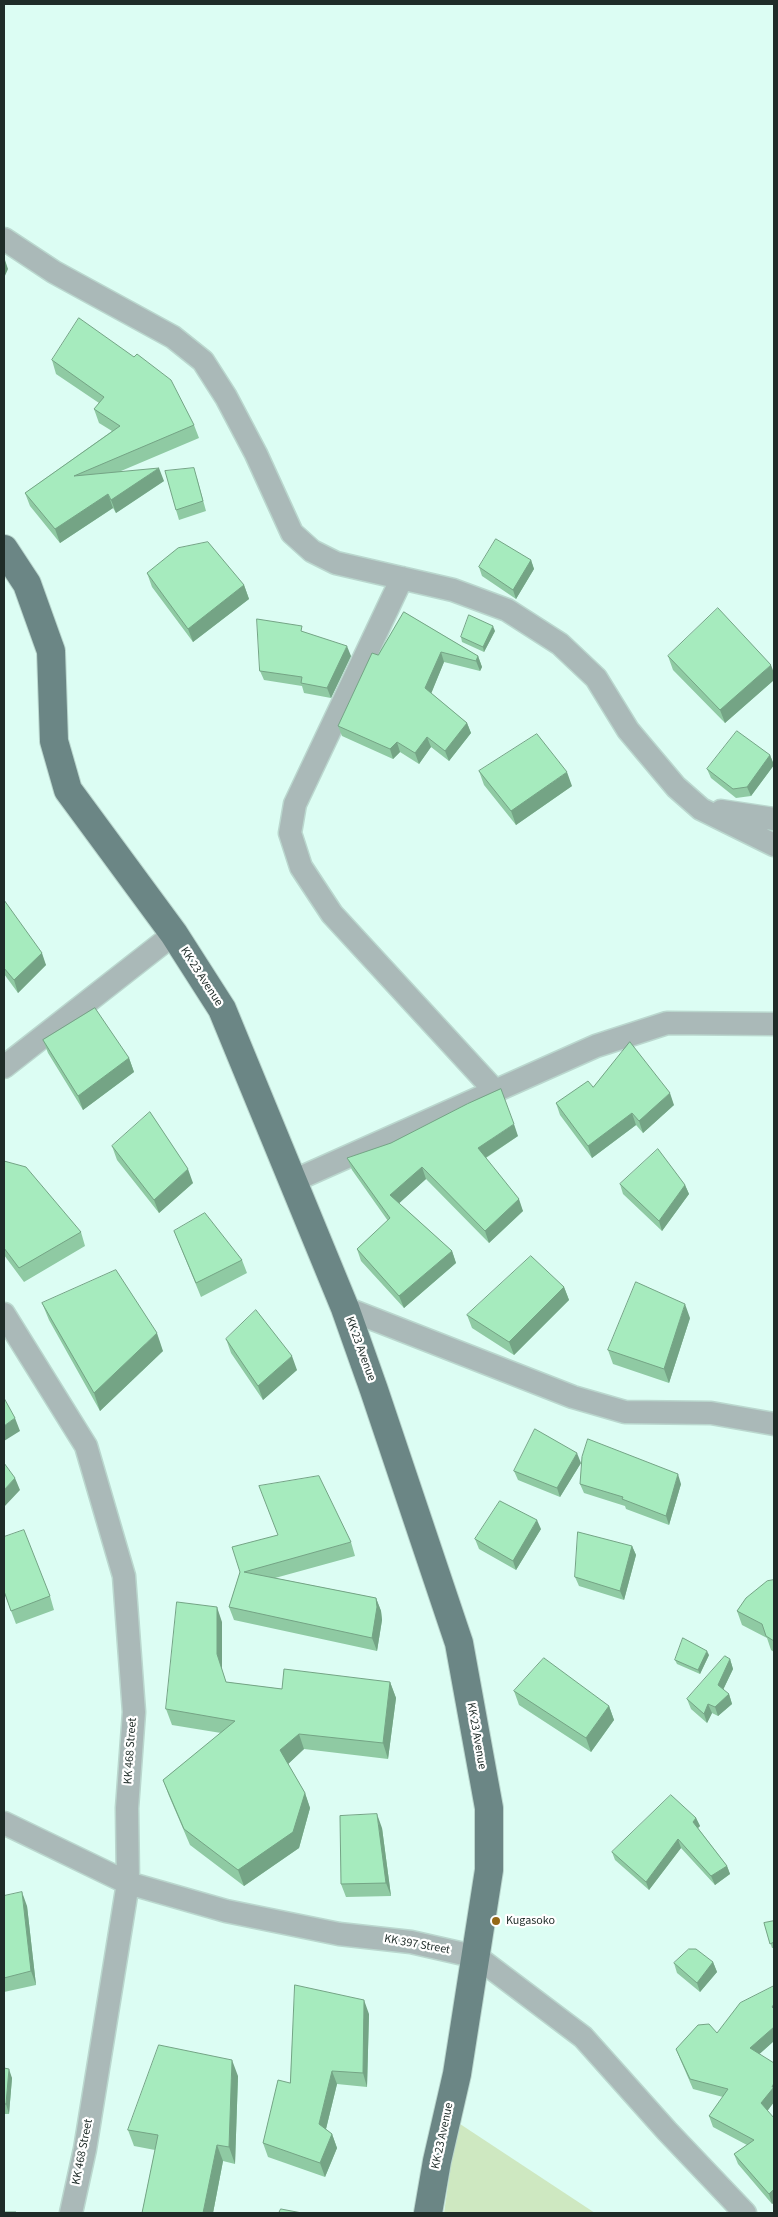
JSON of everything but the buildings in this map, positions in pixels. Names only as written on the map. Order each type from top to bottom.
[{"type":"main road","name":"KK 23 Avenue","points":[[4,548],[27,584],[51,651],[54,741],[68,790],[174,934],[222,1010],[345,1308],[459,1643],[489,1808],[489,1870],[477,1957],[457,2074],[437,2161],[428,2213]]},
{"type":"street","points":[[4,239],[54,272],[173,337],[203,360],[226,397],[256,454],[292,533],[312,552],[336,563],[453,590],[507,610],[560,644],[596,678],[628,730],[676,787],[701,809],[774,845]]},
{"type":"street","points":[[402,578],[295,804],[290,833],[301,868],[332,914],[496,1092]]},
{"type":"street","points":[[701,809],[774,819]]},
{"type":"street","points":[[4,1067],[174,934]]},
{"type":"street","points":[[293,1182],[596,1046],[667,1023],[774,1024]]},
{"type":"street","points":[[345,1308],[573,1397],[625,1412],[711,1413],[774,1424]]},
{"type":"street","name":"KK 468 Street","points":[[4,1314],[86,1446],[124,1576],[134,1712],[127,1808],[128,1883],[85,2150],[71,2213]]},
{"type":"street","name":"KK 397 Street","points":[[4,1823],[128,1883],[226,1912],[338,1934],[410,1942],[477,1957],[583,2037],[667,2131],[745,2213]]},
{"type":"green space","points":[[457,2122],[595,2213],[444,2213]]},
{"type":"place","name":"Kugasoko","points":[[496,1921]]}]
